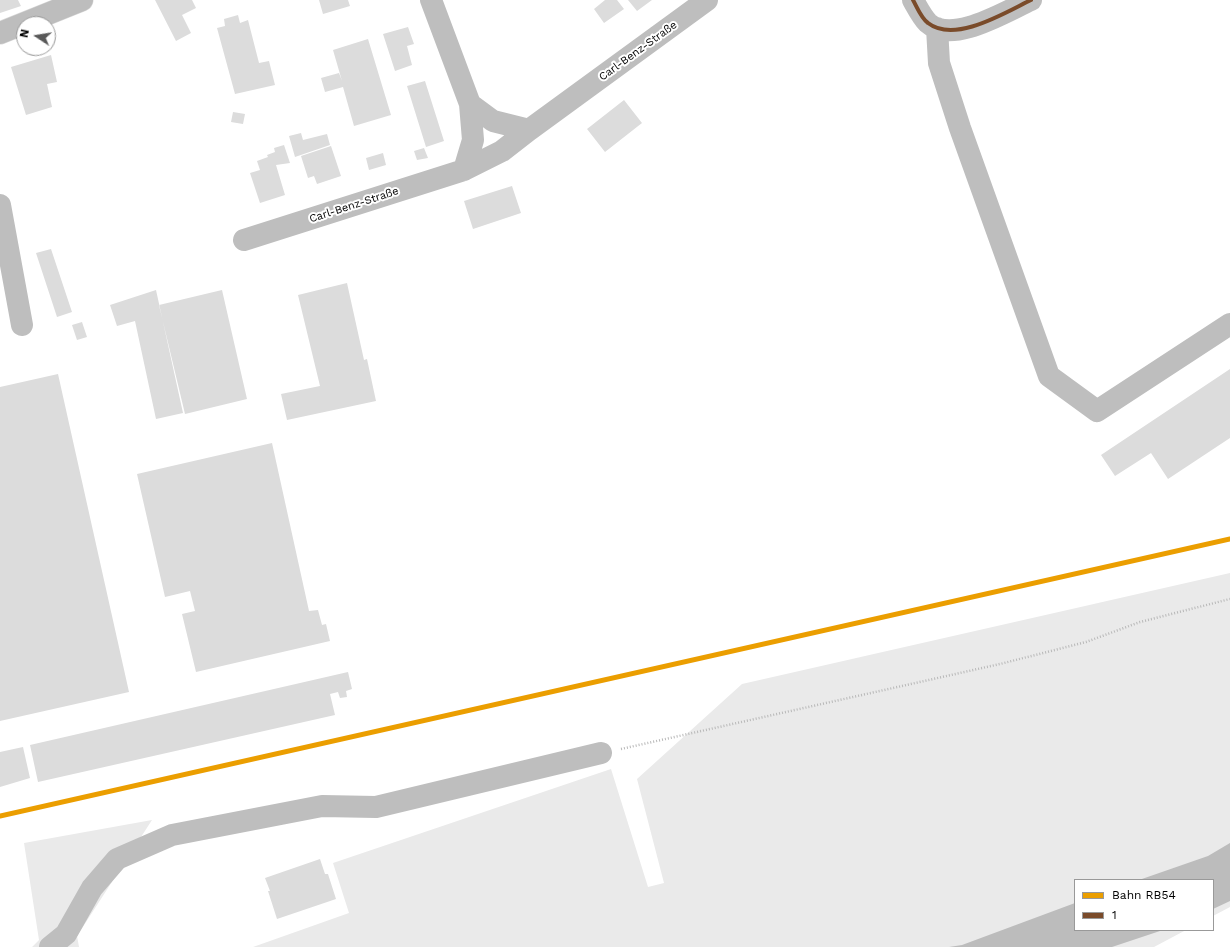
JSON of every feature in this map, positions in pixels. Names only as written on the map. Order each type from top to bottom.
[{"type":"main road","points":[[0,32],[82,0]]},
{"type":"street","points":[[430,0],[470,104],[473,140],[464,170]]},
{"type":"street","name":"Carl-Benz-Straße","points":[[244,240],[464,170],[502,151],[708,0]]},
{"type":"street","points":[[912,0],[928,23],[938,28],[949,30],[962,29],[976,25],[1031,0]]},
{"type":"street","points":[[938,28],[940,63],[957,120],[1049,376],[1097,410],[1230,324]]},
{"type":"street","points":[[470,104],[492,121],[529,130]]},
{"type":"street","points":[[0,205],[22,325]]},
{"type":"street","points":[[50,947],[66,934],[92,888],[117,859],[172,835],[322,806],[376,807],[601,753]]},
{"type":"path","points":[[601,753],[1000,664],[1086,642],[1140,622],[1230,599]]},
{"type":"shaded area","points":[[1230,573],[1230,907],[1214,915],[1214,879],[1074,879],[1074,931],[1184,931],[1154,947],[253,947],[349,913],[333,863],[611,769],[648,887],[664,883],[637,779],[742,684]]},
{"type":"shaded area","points":[[152,820],[77,936],[79,947],[32,947],[39,940],[24,843]]},
{"type":"shaded area","points":[[1230,843],[1230,901],[1214,909],[1214,879],[1142,879],[1208,856]]},
{"type":"shaded area","points":[[1074,903],[1074,931],[1160,931],[1112,947],[949,947],[962,945]]},
{"type":"building","points":[[0,0],[18,0],[21,6],[0,13]]},
{"type":"building","points":[[155,0],[192,0],[196,8],[182,15],[191,33],[176,41]]},
{"type":"building","points":[[319,0],[348,0],[350,6],[323,14]]},
{"type":"building","points":[[605,0],[617,0],[624,9],[604,23],[594,9]]},
{"type":"building","points":[[628,0],[652,0],[637,11]]},
{"type":"building","points":[[238,15],[240,23],[248,20],[259,63],[269,61],[275,85],[235,94],[217,28],[225,26],[224,19]]},
{"type":"building","points":[[408,27],[414,44],[407,46],[412,65],[395,71],[383,34]]},
{"type":"building","points":[[368,39],[391,115],[354,126],[343,87],[325,92],[321,78],[339,73],[342,81],[333,50]]},
{"type":"building","points":[[51,56],[57,82],[47,84],[52,107],[26,115],[11,67]]},
{"type":"building","points":[[425,81],[444,141],[426,147],[407,86]]},
{"type":"building","points":[[624,100],[642,123],[605,152],[587,129]]},
{"type":"building","points":[[233,112],[245,114],[243,124],[231,122]]},
{"type":"building","points":[[301,133],[303,140],[327,134],[330,145],[295,157],[289,136]]},
{"type":"building","points":[[284,145],[290,163],[276,165],[285,195],[260,203],[250,173],[260,170],[257,161],[268,157],[267,155],[275,152],[274,148]]},
{"type":"building","points":[[331,146],[341,176],[317,184],[314,176],[308,178],[301,156]]},
{"type":"building","points":[[424,148],[428,158],[417,160],[414,151]]},
{"type":"building","points":[[383,153],[386,165],[369,170],[366,158]]},
{"type":"building","points":[[512,186],[521,213],[473,229],[464,201]]},
{"type":"building","points":[[51,249],[72,312],[57,317],[36,253]]},
{"type":"building","points":[[347,283],[364,360],[367,359],[376,401],[287,420],[281,394],[320,386],[298,295]]},
{"type":"building","points":[[156,290],[183,413],[156,419],[135,321],[117,326],[110,305]]},
{"type":"building","points":[[222,290],[247,399],[185,414],[159,305]]},
{"type":"building","points":[[82,322],[87,337],[77,340],[72,325]]},
{"type":"building","points":[[1230,369],[1230,438],[1168,479],[1151,453],[1115,476],[1101,455]]},
{"type":"building","points":[[58,374],[129,692],[0,721],[0,387]]},
{"type":"building","points":[[272,443],[309,611],[318,610],[322,625],[326,624],[330,641],[196,672],[182,614],[195,611],[190,591],[165,597],[137,474]]},
{"type":"building","points":[[348,672],[352,689],[346,691],[347,697],[340,698],[338,692],[330,694],[335,715],[38,782],[30,745]]},
{"type":"building","points":[[23,747],[30,778],[0,787],[0,752]]},
{"type":"building","points":[[320,859],[325,874],[328,874],[336,899],[277,919],[265,878]]},
{"type":"rail line","name":"RB54","points":[[0,816],[1230,539]]},
{"type":"transit line","name":"1","points":[[913,0],[921,15],[928,23],[939,29],[952,30],[980,24],[1031,0]]}]
